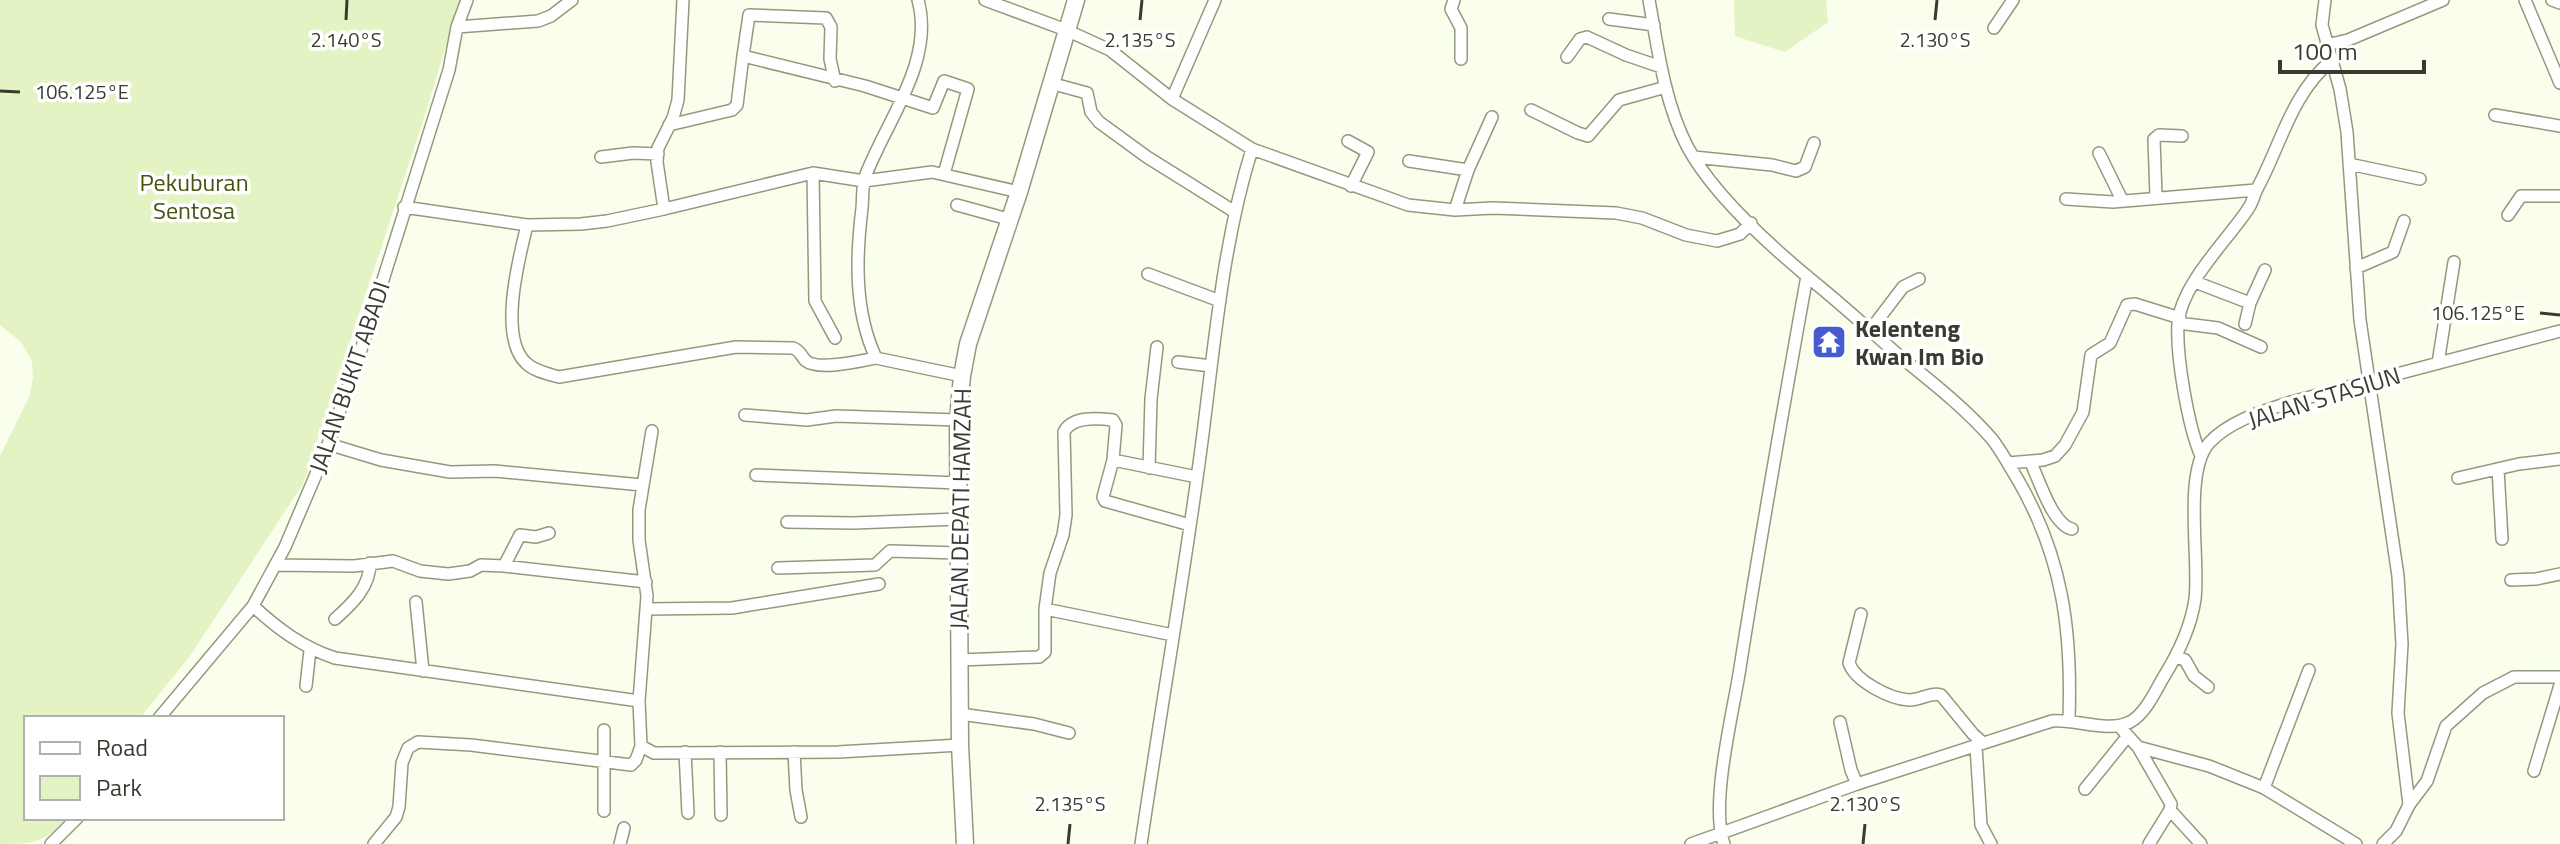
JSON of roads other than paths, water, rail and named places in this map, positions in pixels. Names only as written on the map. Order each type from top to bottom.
[{"type":"main road","name":"JALAN DEPATI HAMZAH","points":[[965,844],[960,745],[958,519],[958,420],[962,376],[968,344],[1019,192],[1076,0]]},
{"type":"street","name":"JALAN BUKIT ABADI","points":[[161,716],[253,606],[275,565],[328,444],[360,353],[449,70],[457,27],[467,0]]},
{"type":"street","points":[[457,27],[538,21],[551,16],[572,0]]},
{"type":"street","points":[[664,209],[658,154],[678,100],[683,0]]},
{"type":"street","points":[[876,358],[857,282],[864,181],[903,98],[921,43],[923,17],[918,0]]},
{"type":"street","points":[[985,0],[1066,30],[1117,55],[1172,99],[1252,149],[1408,205],[1455,210],[1493,208],[1616,213],[1642,218],[1686,235],[1717,241],[1740,234],[1751,223]]},
{"type":"street","points":[[1172,99],[1215,0]]},
{"type":"street","points":[[1454,0],[1451,9],[1461,28],[1461,59]]},
{"type":"street","points":[[1649,0],[1673,112],[1694,157],[1729,202],[1751,223],[1807,276],[1935,384],[1992,440],[2032,504],[2054,559],[2067,622],[2069,719]]},
{"type":"street","points":[[1994,28],[2013,0]]},
{"type":"street","points":[[2325,0],[2322,25],[2340,89],[2349,164],[2360,320],[2398,576],[2402,644],[2398,713],[2409,805]]},
{"type":"street","points":[[2326,45],[2348,40],[2443,0]]},
{"type":"street","points":[[2525,0],[2560,83]]},
{"type":"street","points":[[2552,0],[2560,3]]},
{"type":"street","points":[[669,125],[732,110],[737,105],[749,15],[826,18],[831,27],[830,59],[835,81]]},
{"type":"street","points":[[1609,19],[1654,25]]},
{"type":"street","points":[[1567,57],[1580,39],[1587,37],[1661,67]]},
{"type":"street","points":[[743,56],[933,108],[944,81],[968,89],[944,174]]},
{"type":"street","points":[[1691,844],[1722,839],[1857,784],[2052,721],[2069,719],[2100,726],[2119,726],[2133,721],[2142,711],[2176,657],[2189,626],[2195,600],[2195,494],[2201,456],[2191,431],[2187,408],[2179,320],[2195,282],[2250,206],[2290,114],[2318,72],[2331,61]]},
{"type":"street","points":[[1050,83],[1087,93],[1091,112],[1099,122],[1147,157],[1235,212]]},
{"type":"street","points":[[1531,110],[1588,136],[1619,100],[1666,87]]},
{"type":"street","points":[[2495,115],[2560,126]]},
{"type":"street","points":[[1455,210],[1468,170],[1492,117]]},
{"type":"street","points":[[2156,197],[2154,139],[2159,135],[2182,136]]},
{"type":"street","points":[[1348,141],[1368,152],[1351,186]]},
{"type":"street","points":[[1694,157],[1772,165],[1796,171],[1805,167],[1814,143]]},
{"type":"street","points":[[1141,844],[1197,477],[1220,301],[1235,212],[1252,149]]},
{"type":"street","points":[[2099,153],[2122,200]]},
{"type":"street","points":[[601,157],[658,154]]},
{"type":"street","points":[[1409,161],[1468,170]]},
{"type":"street","points":[[2349,164],[2420,179]]},
{"type":"street","points":[[404,207],[527,225],[607,221],[813,173],[864,181],[923,173],[944,174],[1019,192]]},
{"type":"street","points":[[813,173],[815,301],[835,338]]},
{"type":"street","points":[[2066,199],[2122,200],[2256,190]]},
{"type":"street","points":[[2508,215],[2521,196],[2560,196]]},
{"type":"street","points":[[957,205],[1008,219]]},
{"type":"street","points":[[2356,268],[2393,252],[2404,221]]},
{"type":"street","points":[[527,225],[515,280],[512,336],[518,354],[527,365],[540,372],[559,377],[749,347],[797,349],[807,361],[816,364],[852,363],[876,358],[962,376]]},
{"type":"street","points":[[2438,363],[2454,262]]},
{"type":"street","points":[[2245,324],[2250,303],[2265,270]]},
{"type":"street","points":[[1148,274],[1220,301]]},
{"type":"street","points":[[1722,839],[1721,799],[1736,692],[1770,478],[1807,276]]},
{"type":"street","points":[[1871,329],[1903,287],[1919,279]]},
{"type":"street","points":[[2195,282],[2250,303]]},
{"type":"street","points":[[2008,463],[2031,463],[2055,456],[2083,412],[2091,355],[2110,343],[2124,307],[2135,304],[2179,320],[2218,328],[2261,347]]},
{"type":"street","name":"JALAN STASIUN","points":[[2201,456],[2221,433],[2249,417],[2291,402],[2560,331]]},
{"type":"street","points":[[1149,468],[1151,399],[1157,347]]},
{"type":"street","points":[[1178,362],[1211,366]]},
{"type":"street","points":[[745,415],[807,420],[836,416],[958,420]]},
{"type":"street","points":[[959,660],[1042,656],[1045,652],[1045,609],[1050,573],[1063,535],[1066,515],[1065,428],[1079,420],[1113,420],[1116,425],[1113,460],[1103,497],[1105,501],[1190,525]]},
{"type":"street","points":[[374,844],[396,817],[402,763],[408,748],[418,742],[471,745],[631,765],[636,760],[641,746],[639,701],[646,609],[646,582],[638,526],[652,431]]},
{"type":"street","points":[[328,444],[381,460],[450,472],[495,471],[642,485]]},
{"type":"street","points":[[2458,478],[2560,459]]},
{"type":"street","points":[[1113,460],[1197,477]]},
{"type":"street","points":[[2031,463],[2051,507],[2063,526],[2072,529]]},
{"type":"street","points":[[2498,469],[2502,539]]},
{"type":"street","points":[[756,475],[958,483]]},
{"type":"street","points":[[787,522],[958,519]]},
{"type":"street","points":[[504,566],[520,535],[536,537],[549,533]]},
{"type":"street","points":[[778,568],[875,565],[890,551],[959,553]]},
{"type":"street","points":[[275,565],[354,566],[393,561],[420,571],[448,574],[470,571],[481,565],[504,566],[646,582]]},
{"type":"street","points":[[335,619],[356,599],[370,571],[370,563]]},
{"type":"street","points":[[2511,580],[2560,574]]},
{"type":"street","points":[[646,609],[732,608],[879,584]]},
{"type":"street","points":[[416,602],[423,671]]},
{"type":"street","points":[[253,606],[280,631],[310,650],[335,658],[639,701]]},
{"type":"street","points":[[1045,609],[1173,635]]},
{"type":"street","points":[[1861,614],[1849,663],[1855,673],[1873,687],[1901,699],[1919,699],[1932,693],[1941,695],[1980,744],[1979,817],[1991,844]]},
{"type":"street","points":[[306,686],[310,650]]},
{"type":"street","points":[[2176,657],[2185,660],[2194,676],[2208,687]]},
{"type":"street","points":[[2264,788],[2309,670]]},
{"type":"street","points":[[2383,844],[2396,831],[2409,805],[2427,781],[2446,726],[2483,693],[2514,677],[2560,677]]},
{"type":"street","points":[[2534,771],[2560,685]]},
{"type":"street","points":[[960,714],[1034,724],[1069,733]]},
{"type":"street","points":[[1840,722],[1857,784]]},
{"type":"street","points":[[2119,726],[2138,747],[2169,798],[2170,810],[2149,844]]},
{"type":"street","points":[[604,730],[604,811]]},
{"type":"street","points":[[2085,789],[2127,737]]},
{"type":"street","points":[[641,746],[654,753],[794,752],[960,745]]},
{"type":"street","points":[[2138,747],[2209,766],[2264,788],[2356,844]]},
{"type":"street","points":[[685,752],[688,813]]},
{"type":"street","points":[[720,752],[721,815]]},
{"type":"street","points":[[794,752],[801,817]]},
{"type":"street","points":[[2170,810],[2201,844]]},
{"type":"street","points":[[51,844],[75,820]]},
{"type":"street","points":[[620,844],[624,828]]},
{"type":"place","name":"Kelenteng Kwan Im Bio","points":[[1829,342]]},
{"type":"park label","name":"Pekuburan Sentosa","points":[[194,196]]}]
